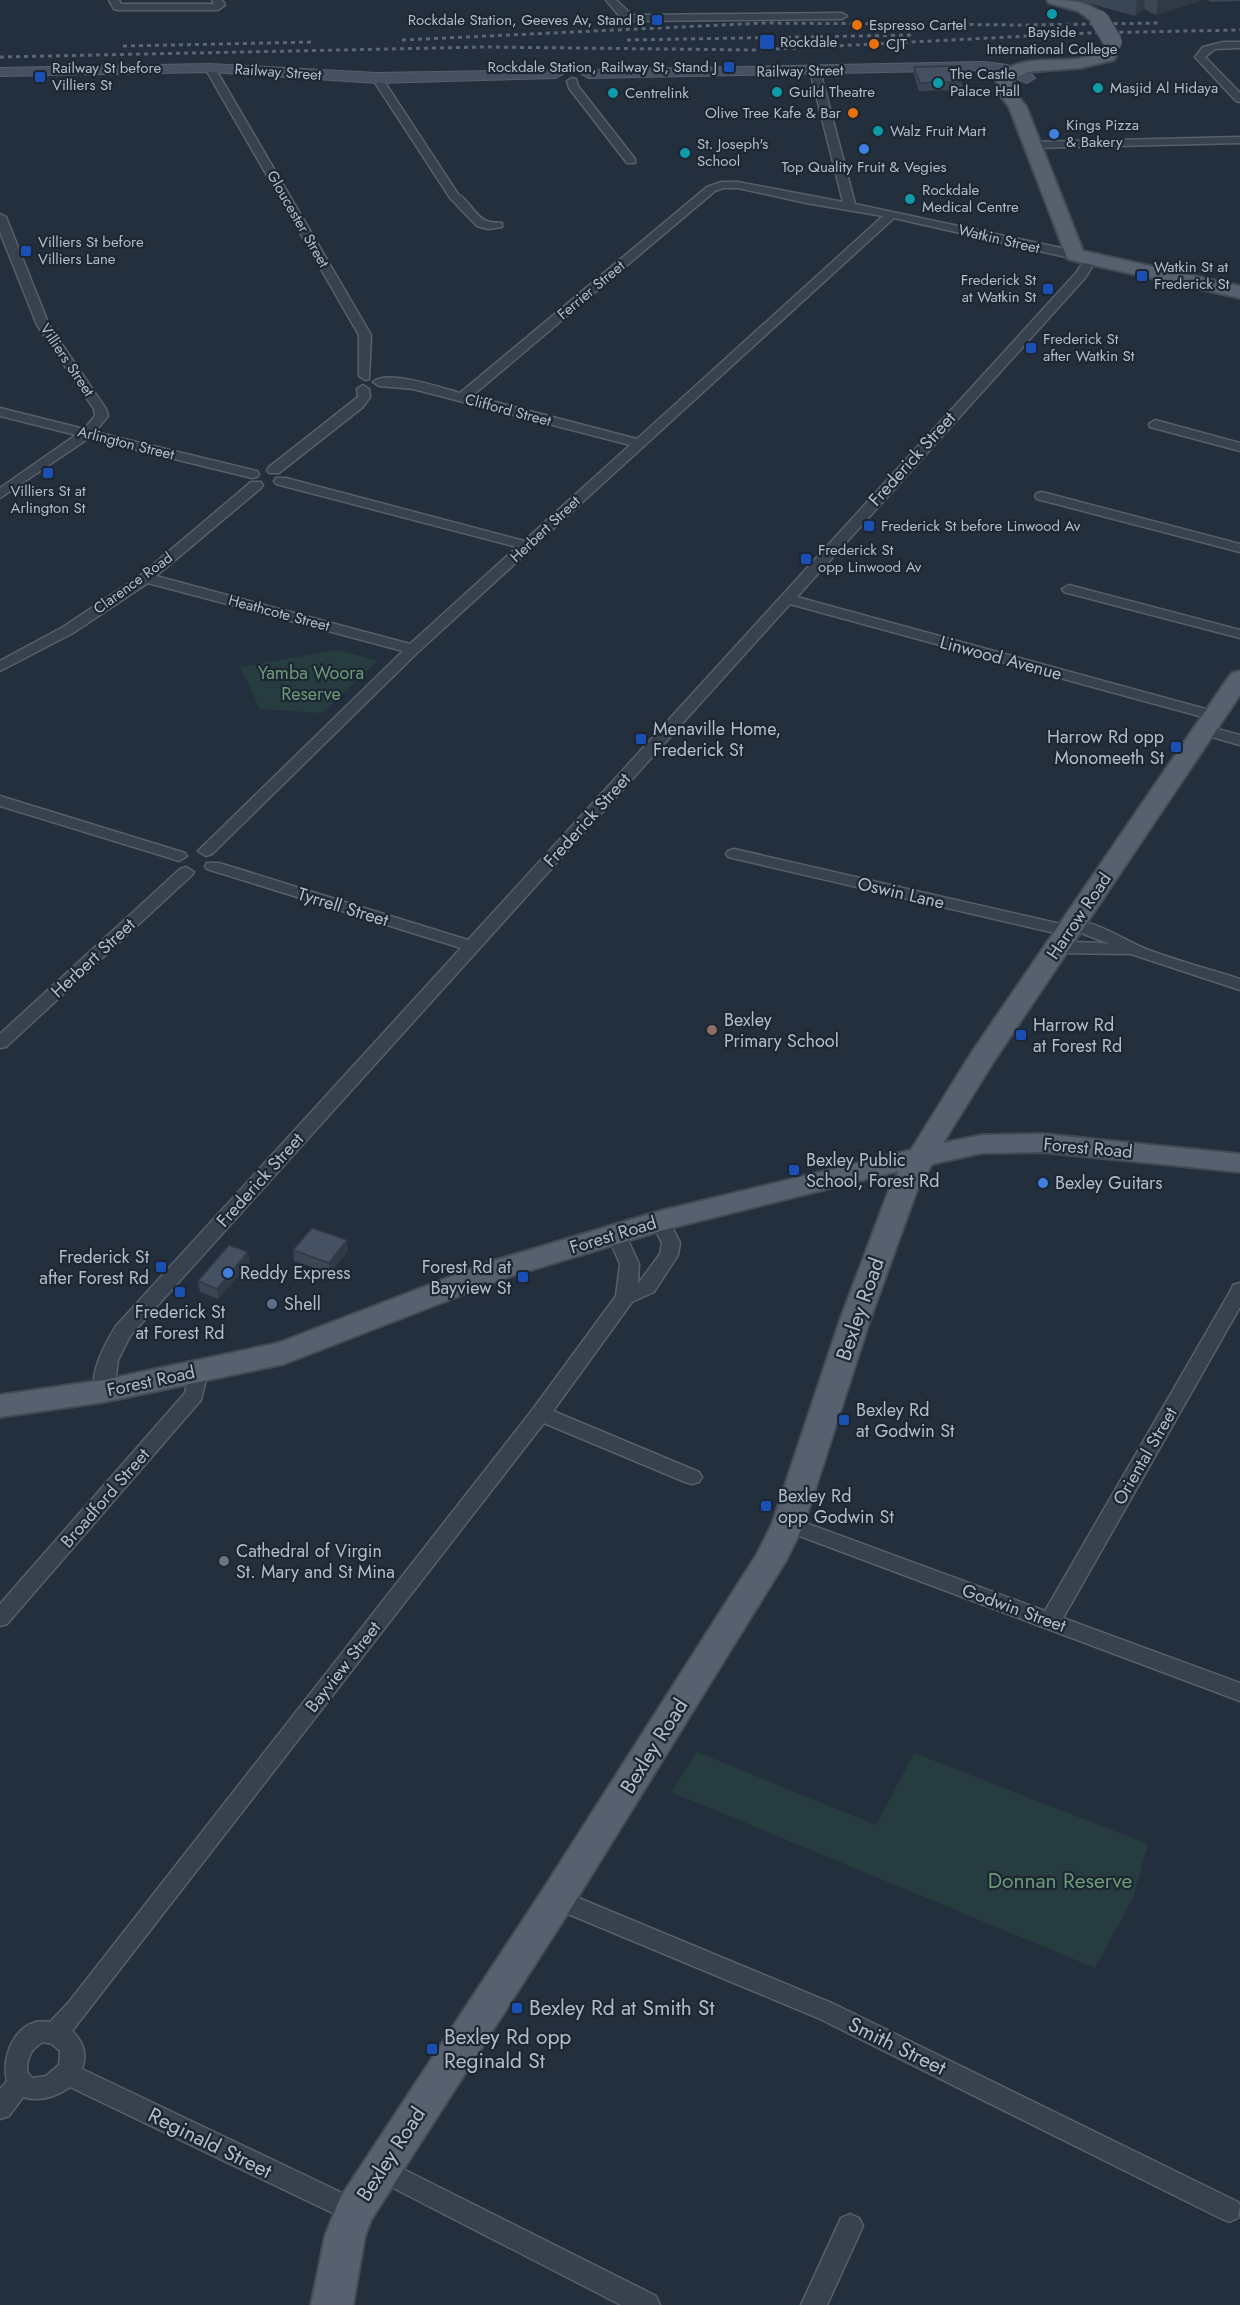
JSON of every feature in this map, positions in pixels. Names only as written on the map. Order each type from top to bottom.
[{"type":"main road","points":[[1045,0],[1057,0],[1084,8],[1099,19],[1110,49],[1106,63],[1097,68],[1019,75],[1020,82],[1017,87],[1019,96],[1017,106],[1083,257]]},
{"type":"main road","name":"Watkin Street","points":[[1083,257],[1238,288]]},
{"type":"main road","name":"Harrow Road","points":[[922,1157],[939,1125],[982,1058],[1240,678]]},
{"type":"main road","name":"Forest Road","points":[[0,1406],[104,1391],[303,1348],[497,1270],[616,1234],[868,1168],[982,1144],[1015,1142],[1240,1162]]},
{"type":"main road","name":"Bexley Road","points":[[332,2305],[345,2236],[354,2211],[557,1899],[759,1579],[788,1524],[859,1310],[903,1190],[922,1157]]},
{"type":"street","points":[[114,0],[117,7],[153,8],[218,7],[220,5],[217,0]]},
{"type":"street","points":[[611,0],[625,16],[631,18],[842,16]]},
{"type":"street","points":[[1240,45],[1219,46],[1204,50],[1200,57],[1240,99]]},
{"type":"street","name":"Railway Street","points":[[0,72],[210,68],[377,78],[556,74],[560,70],[575,68],[584,70],[588,74],[984,66],[1002,68],[1019,75]]},
{"type":"street","name":"Gloucester Street","points":[[210,68],[365,335],[358,382]]},
{"type":"street","points":[[815,71],[850,206],[873,222],[877,228]]},
{"type":"street","points":[[556,74],[559,78],[572,81],[582,80],[588,74]]},
{"type":"street","points":[[377,78],[454,196],[462,200],[481,225],[498,225]]},
{"type":"street","points":[[572,81],[573,86],[631,161]]},
{"type":"street","points":[[1033,145],[1240,140]]},
{"type":"street","name":"Watkin Street","points":[[721,185],[738,185],[806,200],[892,214],[1083,257]]},
{"type":"street","name":"Ferrier Street","points":[[463,397],[711,189],[721,185]]},
{"type":"street","name":"Herbert Street","points":[[206,851],[413,649],[528,546],[637,443],[892,214]]},
{"type":"street","name":"Villiers Street","points":[[0,217],[43,325],[100,409],[102,416],[86,434],[0,494]]},
{"type":"street","name":"Frederick Street","points":[[104,1391],[105,1364],[123,1331],[1081,275],[1083,257]]},
{"type":"street","name":"Clifford Street","points":[[358,382],[378,379],[380,382],[397,382],[637,443]]},
{"type":"street","points":[[254,479],[270,485],[277,476],[358,404],[364,397],[358,382]]},
{"type":"street","name":"Arlington Street","points":[[0,412],[254,479]]},
{"type":"street","points":[[1155,424],[1240,447]]},
{"type":"street","points":[[277,476],[528,546]]},
{"type":"street","name":"Clarence Road","points":[[0,667],[68,630],[146,578],[254,479]]},
{"type":"street","points":[[1042,496],[1240,548]]},
{"type":"street","name":"Heathcote Street","points":[[146,578],[413,649]]},
{"type":"street","points":[[1069,589],[1240,634]]},
{"type":"street","name":"Linwood Avenue","points":[[787,599],[1211,723],[1240,740]]},
{"type":"street","points":[[0,801],[179,856],[191,850],[206,851],[216,857],[213,866],[201,872],[186,872],[176,866],[179,856]]},
{"type":"street","name":"Oswin Lane","points":[[734,854],[1066,935]]},
{"type":"street","name":"Tyrrell Street","points":[[213,866],[473,947]]},
{"type":"street","name":"Herbert Street","points":[[3,1038],[186,872]]},
{"type":"street","points":[[1066,935],[1100,933],[1139,952],[1240,985]]},
{"type":"street","points":[[1066,935],[1090,947],[1139,952]]},
{"type":"street","name":"Bayview Street","points":[[625,1297],[647,1287],[669,1255],[671,1243],[660,1221]]},
{"type":"street","name":"Bayview Street","points":[[56,2033],[540,1414],[625,1297],[631,1275],[630,1261],[616,1234]]},
{"type":"street","name":"Oriental Street","points":[[1050,1622],[1240,1290]]},
{"type":"street","name":"Broadford Street","points":[[0,1618],[194,1395],[198,1371]]},
{"type":"street","points":[[540,1414],[692,1478]]},
{"type":"street","name":"Godwin Street","points":[[788,1524],[1240,1692]]},
{"type":"street","name":"Smith Street","points":[[557,1899],[826,2011],[1229,2210]]},
{"type":"street","points":[[41,2031],[56,2033],[65,2038],[72,2048],[73,2058],[67,2074],[48,2087],[29,2089],[18,2085],[11,2078],[7,2066],[8,2039],[41,2031]]},
{"type":"street","name":"Reginald Street","points":[[67,2074],[354,2211]]},
{"type":"street","points":[[0,2108],[18,2085]]},
{"type":"street","points":[[381,2169],[647,2305]]},
{"type":"street","points":[[814,2305],[850,2226]]},
{"type":"green space","name":"Yamba Woora Reserve","points":[[338,650],[378,661],[322,713],[260,709],[240,667]]},
{"type":"green space","name":"Donnan Reserve","points":[[697,1752],[876,1825],[914,1753],[1148,1844],[1133,1898],[1095,1968],[671,1792]]},
{"type":"building","points":[[956,66],[962,82],[920,83],[914,67]]},
{"type":"building","points":[[312,1228],[347,1240],[329,1263],[293,1250]]},
{"type":"building","points":[[229,1245],[248,1252],[217,1289],[198,1281]]},
{"type":"railway","points":[[402,40],[765,23],[1023,25],[1160,23]]},
{"type":"railway","points":[[0,57],[485,47],[756,50],[1087,33],[1240,30]]},
{"type":"railway","points":[[627,40],[915,35]]},
{"type":"railway","points":[[123,46],[315,42]]},
{"type":"place","name":"Bayside International College","points":[[1052,14]]},
{"type":"place","name":"Rockdale Station, Geeves Av, Stand B","points":[[657,20]]},
{"type":"place","name":"Espresso Cartel","points":[[857,25]]},
{"type":"place","name":"Rockdale","points":[[767,42]]},
{"type":"place","name":"CJT","points":[[874,44]]},
{"type":"place","name":"Rockdale Station, Railway St, Stand J","points":[[729,67]]},
{"type":"place","name":"Railway St before Villiers St","points":[[40,77]]},
{"type":"place","name":"The Castle Palace Hall","points":[[938,83]]},
{"type":"place","name":"Masjid Al Hidaya","points":[[1098,88]]},
{"type":"place","name":"Guild Theatre","points":[[777,92]]},
{"type":"place","name":"Centrelink","points":[[613,93]]},
{"type":"place","name":"Olive Tree Kafe & Bar","points":[[853,113]]},
{"type":"place","name":"Walz Fruit Mart","points":[[878,131]]},
{"type":"place","name":"Kings Pizza & Bakery","points":[[1054,134]]},
{"type":"place","name":"Top Quality Fruit & Vegies","points":[[864,149]]},
{"type":"place","name":"St. Joseph's School","points":[[685,153]]},
{"type":"place","name":"Rockdale Medical Centre","points":[[910,199]]},
{"type":"place","name":"Villiers St before Villiers Lane","points":[[26,251]]},
{"type":"place","name":"Watkin St at Frederick St","points":[[1142,276]]},
{"type":"place","name":"Frederick St at Watkin St","points":[[1048,289]]},
{"type":"place","name":"Frederick St after Watkin St","points":[[1031,348]]},
{"type":"place","name":"Villiers St at Arlington St","points":[[48,473]]},
{"type":"place","name":"Frederick St before Linwood Av","points":[[869,526]]},
{"type":"place","name":"Frederick St opp Linwood Av","points":[[806,559]]},
{"type":"place","name":"Menaville Home, Frederick St","points":[[641,739]]},
{"type":"place","name":"Harrow Rd opp Monomeeth St","points":[[1176,747]]},
{"type":"place","name":"Bexley Primary School","points":[[712,1030]]},
{"type":"place","name":"Harrow Rd at Forest Rd","points":[[1021,1035]]},
{"type":"place","name":"Bexley Public School, Forest Rd","points":[[794,1170]]},
{"type":"place","name":"Bexley Guitars","points":[[1043,1183]]},
{"type":"place","name":"Frederick St after Forest Rd","points":[[161,1267]]},
{"type":"place","name":"Reddy Express","points":[[228,1273]]},
{"type":"place","name":"Forest Rd at Bayview St","points":[[523,1277]]},
{"type":"place","name":"Frederick St at Forest Rd","points":[[180,1292]]},
{"type":"place","name":"Shell","points":[[272,1304]]},
{"type":"place","name":"Bexley Rd at Godwin St","points":[[844,1420]]},
{"type":"place","name":"Bexley Rd opp Godwin St","points":[[766,1506]]},
{"type":"place","name":"Cathedral of Virgin St. Mary and St Mina","points":[[224,1561]]},
{"type":"place","name":"Bexley Rd at Smith St","points":[[517,2008]]},
{"type":"place","name":"Bexley Rd opp Reginald St","points":[[432,2049]]}]
